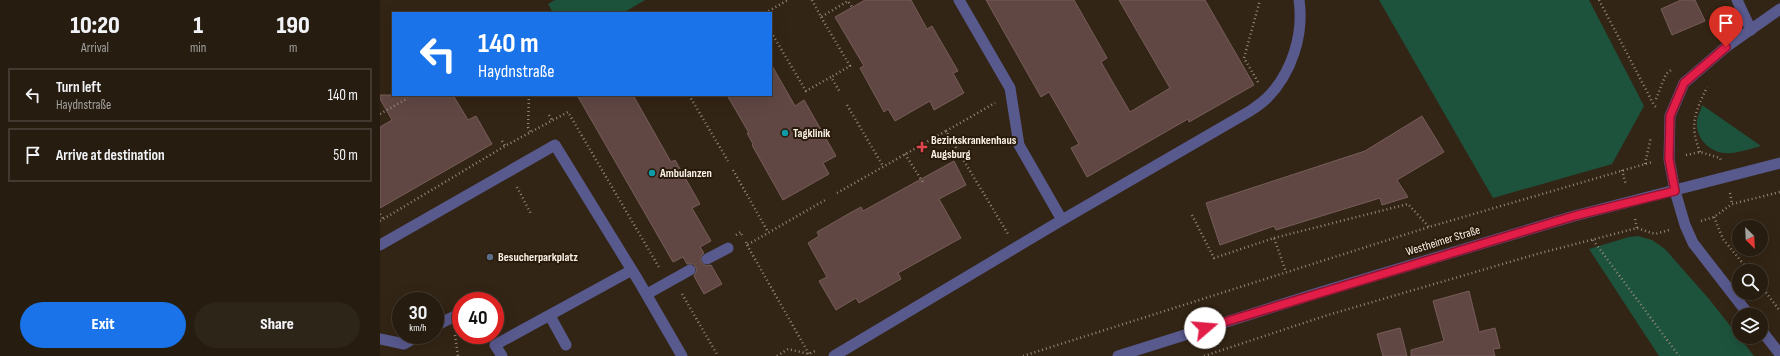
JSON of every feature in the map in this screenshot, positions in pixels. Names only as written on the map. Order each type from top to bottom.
[{"type":"street","points":[[958,0],[1010,88],[1019,146],[1062,220]]},
{"type":"street","points":[[834,356],[1062,220],[1250,111],[1267,98],[1282,79],[1298,41],[1300,26],[1299,0]]},
{"type":"street","points":[[1737,0],[1751,30]]},
{"type":"street","points":[[1744,308],[1693,243],[1685,225],[1675,191],[1669,159],[1670,116],[1684,83],[1726,47],[1780,10]]},
{"type":"street","points":[[380,245],[555,145],[632,270],[682,356]]},
{"type":"street","name":"Westheimer Straße","points":[[1118,356],[1314,294],[1574,216],[1780,163]]},
{"type":"street","points":[[708,259],[728,248]]},
{"type":"street","points":[[502,356],[495,345],[632,270]]},
{"type":"street","points":[[646,294],[690,270]]},
{"type":"street","points":[[550,316],[566,345]]},
{"type":"street","points":[[380,339],[392,342]]},
{"type":"street","points":[[1768,339],[1780,354]]},
{"type":"path","points":[[767,12],[788,0]]},
{"type":"path","points":[[772,34],[806,91],[850,66],[812,0]]},
{"type":"path","points":[[1599,0],[1654,105]]},
{"type":"path","points":[[821,17],[848,1],[852,7]]},
{"type":"path","points":[[831,77],[840,92]]},
{"type":"path","points":[[1700,152],[1694,137],[1693,123],[1710,82]]},
{"type":"path","points":[[837,193],[1011,94]]},
{"type":"path","points":[[529,96],[528,127],[542,152]]},
{"type":"path","points":[[690,96],[728,161]]},
{"type":"path","points":[[380,114],[408,98]]},
{"type":"path","points":[[847,104],[883,166]]},
{"type":"path","points":[[380,221],[505,146],[568,112],[670,281],[718,356]]},
{"type":"path","points":[[549,115],[552,120]]},
{"type":"path","points":[[946,131],[1010,238]]},
{"type":"path","points":[[502,141],[505,146]]},
{"type":"path","points":[[1669,159],[1700,152],[1720,158]]},
{"type":"path","points":[[905,154],[924,184]]},
{"type":"path","points":[[1023,356],[1429,227],[1645,164]]},
{"type":"path","points":[[733,170],[768,233]]},
{"type":"path","points":[[1204,356],[1381,299],[1637,228],[1655,234],[1714,217],[1732,204],[1780,192]]},
{"type":"path","points":[[747,245],[827,199]]},
{"type":"path","points":[[1192,215],[1214,258],[1274,238],[1408,204],[1429,227]]},
{"type":"path","points":[[1714,217],[1723,239],[1743,264]]},
{"type":"path","points":[[728,248],[725,241],[740,232],[809,354]]},
{"type":"path","points":[[1274,238],[1286,272]]},
{"type":"path","points":[[1593,240],[1679,356]]},
{"type":"path","points":[[1768,295],[1780,311]]},
{"type":"green space","points":[[555,0],[645,0],[625,12],[552,12],[548,4]]},
{"type":"green space","points":[[1379,0],[1589,0],[1644,106],[1612,164],[1493,198]]},
{"type":"green space","points":[[1702,105],[1761,146],[1733,153],[1724,153],[1718,152],[1708,146],[1700,137],[1697,126],[1697,120]]},
{"type":"green space","points":[[1638,236],[1652,240],[1665,249],[1709,299],[1732,328],[1732,344],[1745,344],[1754,356],[1659,356],[1589,249],[1629,237]]},
{"type":"building","points":[[865,0],[911,0],[927,29],[932,26],[958,71],[953,73],[964,93],[934,110],[930,101],[895,121],[888,109],[884,112],[860,68],[864,66],[835,17]]},
{"type":"building","points":[[986,0],[1074,0],[1107,58],[1101,62],[1130,112],[1170,88],[1119,0],[1205,0],[1254,85],[1189,122],[1188,119],[1087,177],[1071,148],[1079,144],[1049,92],[1041,97]]},
{"type":"building","points":[[1681,0],[1695,0],[1705,21],[1672,35],[1661,9]]},
{"type":"building","name":"Tagklinik","points":[[772,66],[795,106],[804,100],[836,156],[823,163],[829,174],[783,200],[752,145],[753,144],[747,133],[749,133],[728,96],[772,96]]},
{"type":"building","points":[[380,95],[454,96],[468,120],[476,116],[492,144],[380,208],[380,127],[392,120],[380,99]]},
{"type":"building","name":"Ambulanzen","points":[[578,96],[634,96],[671,162],[675,160],[700,204],[692,208],[711,241],[700,247],[704,253],[701,256],[701,262],[706,266],[711,265],[722,284],[704,294],[694,276],[697,270],[694,264],[687,264],[683,257],[673,262]]},
{"type":"building","points":[[1422,116],[1444,152],[1397,180],[1408,197],[1382,205],[1380,198],[1276,230],[1274,226],[1220,245],[1206,203],[1365,151]]},
{"type":"building","points":[[954,161],[966,185],[939,199],[961,238],[898,273],[901,279],[859,303],[856,298],[836,310],[819,281],[827,277],[808,243],[819,236],[817,232],[850,213],[861,207],[863,211]]},
{"type":"building","points":[[1469,291],[1479,332],[1495,328],[1500,348],[1493,349],[1495,356],[1411,356],[1411,350],[1444,341],[1433,301]]},
{"type":"building","points":[[1400,328],[1407,356],[1383,356],[1377,334]]},
{"type":"place","name":"Tagklinik","points":[[785,133]]},
{"type":"place","name":"Bezirkskrankenhaus Augsburg","points":[[922,147]]},
{"type":"place","name":"Ambulanzen","points":[[652,173]]},
{"type":"place","name":"Besucherparkplatz","points":[[490,257]]},
{"type":"route","points":[[1205,328],[1574,216],[1675,191],[1669,159],[1670,116],[1684,83],[1726,47]]}]
